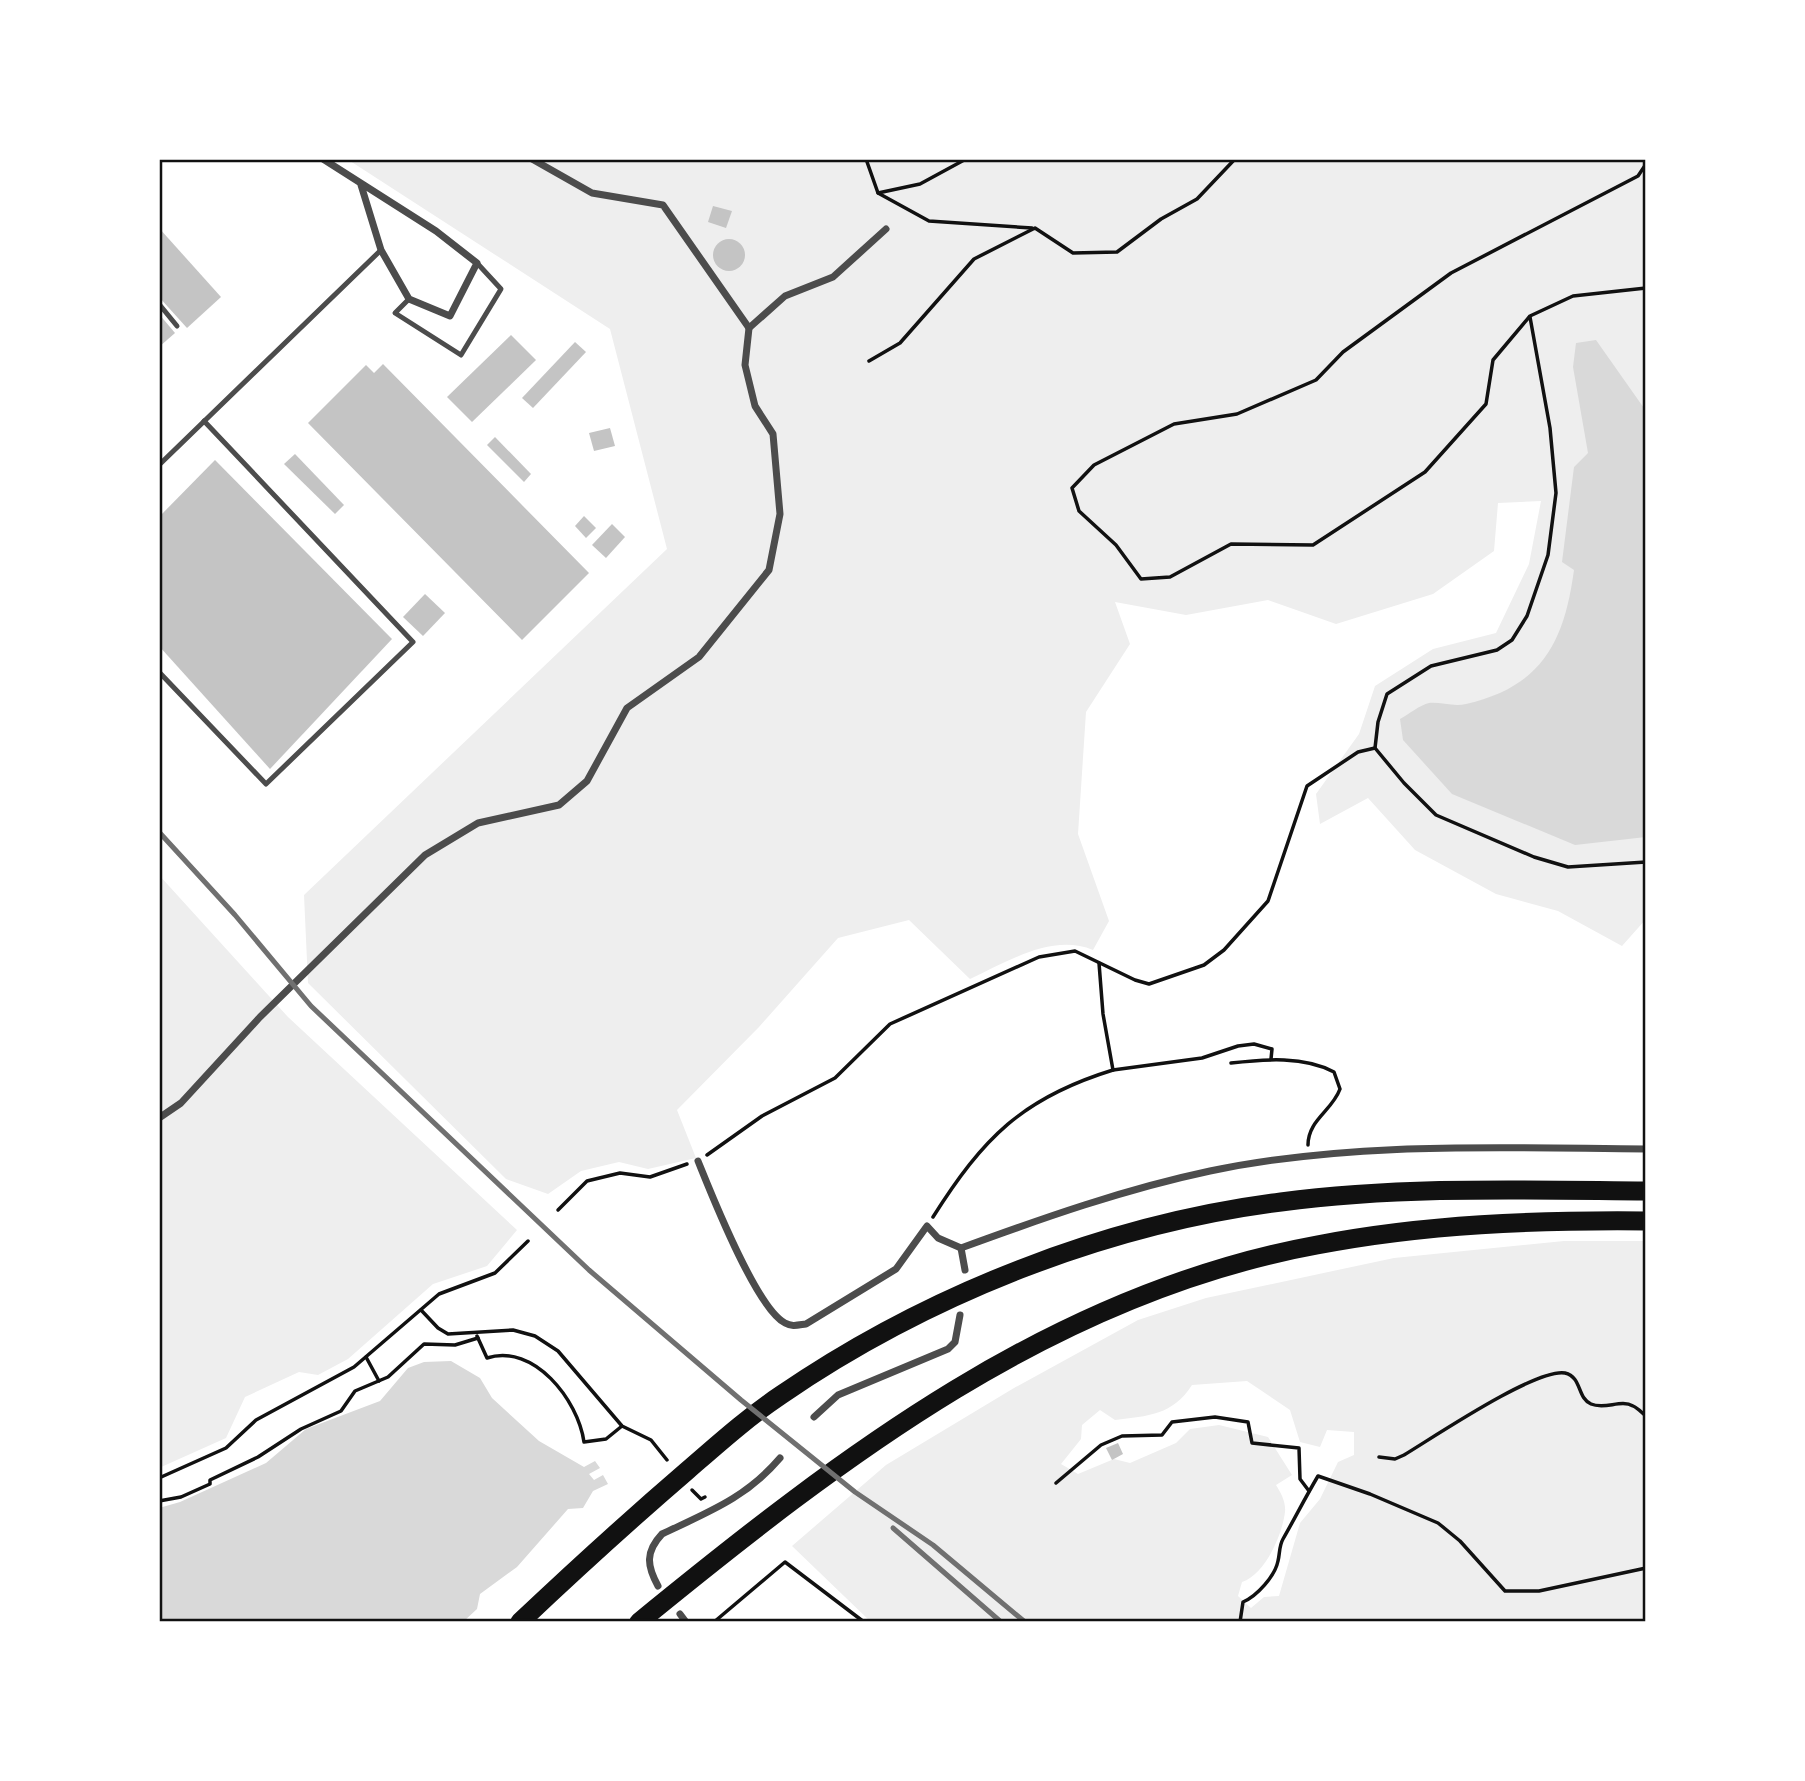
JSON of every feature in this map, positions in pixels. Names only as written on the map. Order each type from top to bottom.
[{"type":"highway","points":[[520,1622],[607,1540],[779,1396],[869,1340],[995,1280],[1052,1258],[1154,1228],[1280,1202],[1424,1191],[1646,1191]]},
{"type":"highway","points":[[639,1622],[790,1500],[892,1428],[984,1370],[1111,1308],[1218,1270],[1326,1243],[1466,1225],[1546,1220],[1646,1221]]},
{"type":"street","points":[[323,159],[436,231],[477,263],[450,316],[409,299],[381,250],[361,185]]},
{"type":"street","points":[[159,1118],[181,1103],[260,1017],[425,855],[478,822],[559,805],[587,781],[627,708],[699,657],[769,570],[780,514],[774,435],[755,406],[745,365],[749,328],[663,205],[592,193],[532,159]]},
{"type":"street","points":[[749,328],[785,296],[833,277],[886,229]]},
{"type":"street","points":[[698,1161],[720,1218],[740,1258],[773,1312],[784,1323],[794,1326],[806,1324],[896,1269],[927,1226],[938,1238],[961,1248],[1060,1212],[1147,1186],[1213,1171],[1312,1157],[1460,1148],[1646,1149]]},
{"type":"street","points":[[961,1248],[965,1270]]},
{"type":"street","points":[[814,1417],[838,1395],[948,1349],[955,1342],[960,1315]]},
{"type":"street","points":[[658,1586],[650,1573],[648,1558],[653,1544],[662,1534],[738,1498],[762,1478],[779,1458]]},
{"type":"street","points":[[680,1614],[686,1622]]},
{"type":"lane","points":[[159,465],[381,250]]},
{"type":"lane","points":[[409,299],[395,313],[461,355],[500,289],[477,263]]},
{"type":"lane","points":[[159,304],[177,326]]},
{"type":"lane","points":[[159,672],[266,784],[413,642],[204,421]]},
{"type":"path","points":[[866,159],[878,193],[929,221],[1035,229],[1073,253],[1117,251],[1161,219],[1197,199],[1235,159]]},
{"type":"path","points":[[878,193],[920,184],[966,159]]},
{"type":"path","points":[[1646,164],[1638,176],[1451,273],[1343,352],[1316,380],[1237,414],[1174,424],[1094,465],[1072,488],[1079,511],[1116,545],[1141,579],[1170,577],[1231,544],[1313,545],[1425,472],[1486,404],[1493,360],[1530,316],[1573,296],[1646,288]]},
{"type":"path","points":[[869,361],[900,343],[974,259],[1035,229]]},
{"type":"path","points":[[1530,316],[1550,428],[1556,494],[1548,555],[1527,616],[1513,640],[1497,650],[1431,666],[1387,694],[1378,722],[1376,748],[1404,783],[1436,815],[1534,857],[1568,867],[1646,862]]},
{"type":"path","points":[[558,1210],[587,1181],[620,1173],[650,1177],[698,1161],[762,1116],[835,1078],[890,1024],[1039,957],[1075,951],[1149,984],[1204,965],[1224,950],[1268,901],[1307,786],[1358,752],[1376,748]]},
{"type":"path","points":[[1100,963],[1103,1014],[1113,1070]]},
{"type":"path","points":[[927,1226],[974,1159],[1025,1108],[1063,1087],[1113,1070],[1202,1058],[1254,1044],[1272,1049],[1270,1059]]},
{"type":"path","points":[[1231,1063],[1270,1059],[1323,1066],[1338,1078],[1340,1089],[1336,1099],[1314,1122],[1308,1134],[1312,1157]]},
{"type":"path","points":[[159,1478],[226,1448],[256,1420],[354,1367],[439,1294],[495,1273],[528,1241]]},
{"type":"path","points":[[421,1309],[438,1328],[448,1334],[513,1330],[535,1336],[558,1352],[622,1426],[651,1440],[667,1460]]},
{"type":"path","points":[[476,1332],[487,1358],[506,1354],[519,1356],[554,1383],[578,1415],[584,1442],[606,1439],[622,1426]]},
{"type":"path","points":[[159,1501],[181,1497],[210,1484],[210,1480],[258,1457],[300,1429],[341,1411],[355,1391],[379,1381],[424,1344],[455,1345],[478,1338]]},
{"type":"path","points":[[366,1357],[379,1381]]},
{"type":"path","points":[[1380,1457],[1395,1459],[1404,1455],[1488,1404],[1551,1374],[1571,1376],[1577,1380],[1584,1400],[1592,1405],[1603,1407],[1626,1404],[1646,1416]]},
{"type":"path","points":[[1056,1482],[1101,1445],[1122,1436],[1162,1435],[1172,1422],[1215,1417],[1248,1422],[1252,1443],[1300,1448],[1300,1479],[1309,1491]]},
{"type":"path","points":[[1240,1622],[1243,1602],[1254,1597],[1278,1564],[1281,1542],[1297,1520],[1318,1476],[1437,1523],[1460,1541],[1506,1591],[1539,1591],[1646,1567]]},
{"type":"path","points":[[714,1622],[785,1562],[864,1622]]},
{"type":"shaded area","points":[[347,159],[1646,159],[1646,919],[1622,946],[1558,911],[1496,894],[1415,850],[1368,798],[1320,824],[1316,794],[1359,734],[1375,686],[1433,649],[1496,633],[1529,564],[1541,501],[1498,503],[1494,551],[1433,594],[1336,624],[1268,600],[1186,615],[1115,602],[1130,644],[1086,712],[1078,834],[1109,921],[1093,950],[1062,945],[1046,947],[1014,958],[970,979],[909,920],[838,938],[759,1027],[677,1110],[696,1158],[648,1169],[619,1162],[581,1171],[548,1194],[506,1179],[308,983],[304,895],[667,549],[610,329]]},
{"type":"shaded area","points":[[1596,340],[1646,411],[1646,837],[1575,845],[1452,794],[1403,740],[1400,719],[1429,703],[1466,704],[1514,686],[1545,658],[1555,640],[1564,619],[1574,570],[1562,562],[1574,467],[1588,453],[1573,367],[1576,343]]},
{"type":"shaded area","points":[[159,875],[288,1017],[517,1230],[487,1266],[433,1284],[348,1359],[318,1375],[299,1372],[245,1397],[226,1438],[159,1468]]},
{"type":"shaded area","points":[[1564,1241],[1646,1241],[1646,1622],[871,1622],[792,1546],[886,1465],[1014,1388],[1138,1320],[1206,1298],[1394,1258]],"holes":[[[1247,1381],[1290,1410],[1300,1442],[1320,1447],[1327,1430],[1354,1432],[1354,1455],[1338,1462],[1320,1499],[1300,1523],[1279,1596],[1264,1597],[1251,1608],[1238,1596],[1242,1582],[1265,1563],[1276,1543],[1285,1508],[1276,1485],[1292,1475],[1268,1437],[1219,1425],[1190,1429],[1176,1443],[1130,1463],[1114,1459],[1078,1474],[1061,1464],[1081,1439],[1082,1425],[1100,1410],[1115,1420],[1149,1415],[1177,1403],[1192,1385]]]},
{"type":"shaded area","points":[[451,1361],[480,1378],[492,1398],[539,1441],[584,1467],[595,1461],[600,1468],[589,1474],[594,1480],[603,1475],[608,1484],[593,1491],[583,1508],[568,1509],[517,1567],[480,1594],[477,1609],[463,1622],[159,1622],[159,1508],[180,1502],[266,1463],[306,1429],[380,1401],[408,1368],[424,1362]]},
{"type":"building","points":[[713,206],[732,211],[726,228],[708,222]]},
{"type":"building","points":[[159,228],[221,297],[187,328],[159,297]]},
{"type":"building","points":[[729,239],[741,243],[745,255],[741,267],[729,271],[717,267],[713,255],[717,243]]},
{"type":"building","points":[[159,314],[175,333],[159,347]]},
{"type":"building","points":[[511,335],[536,360],[472,422],[447,397]]},
{"type":"building","points":[[575,342],[586,352],[533,408],[522,398]]},
{"type":"building","points":[[383,364],[589,573],[522,640],[308,423],[366,365],[374,373]]},
{"type":"building","points":[[610,428],[615,446],[594,451],[589,433]]},
{"type":"building","points":[[495,437],[531,474],[524,482],[487,445]]},
{"type":"building","points":[[295,454],[344,505],[335,514],[284,464]]},
{"type":"building","points":[[215,460],[392,639],[270,769],[159,646],[159,517]]},
{"type":"building","points":[[584,516],[596,528],[586,538],[575,526]]},
{"type":"building","points":[[612,524],[625,537],[606,558],[592,545]]},
{"type":"building","points":[[425,594],[445,613],[423,636],[403,617]]},
{"type":"building","points":[[1118,1443],[1123,1454],[1112,1460],[1106,1448]]},
{"type":"railway","points":[[159,832],[235,915],[311,1006],[589,1270],[741,1400],[855,1492],[933,1545],[1025,1622]]},
{"type":"railway","points":[[893,1528],[1001,1622]]}]
